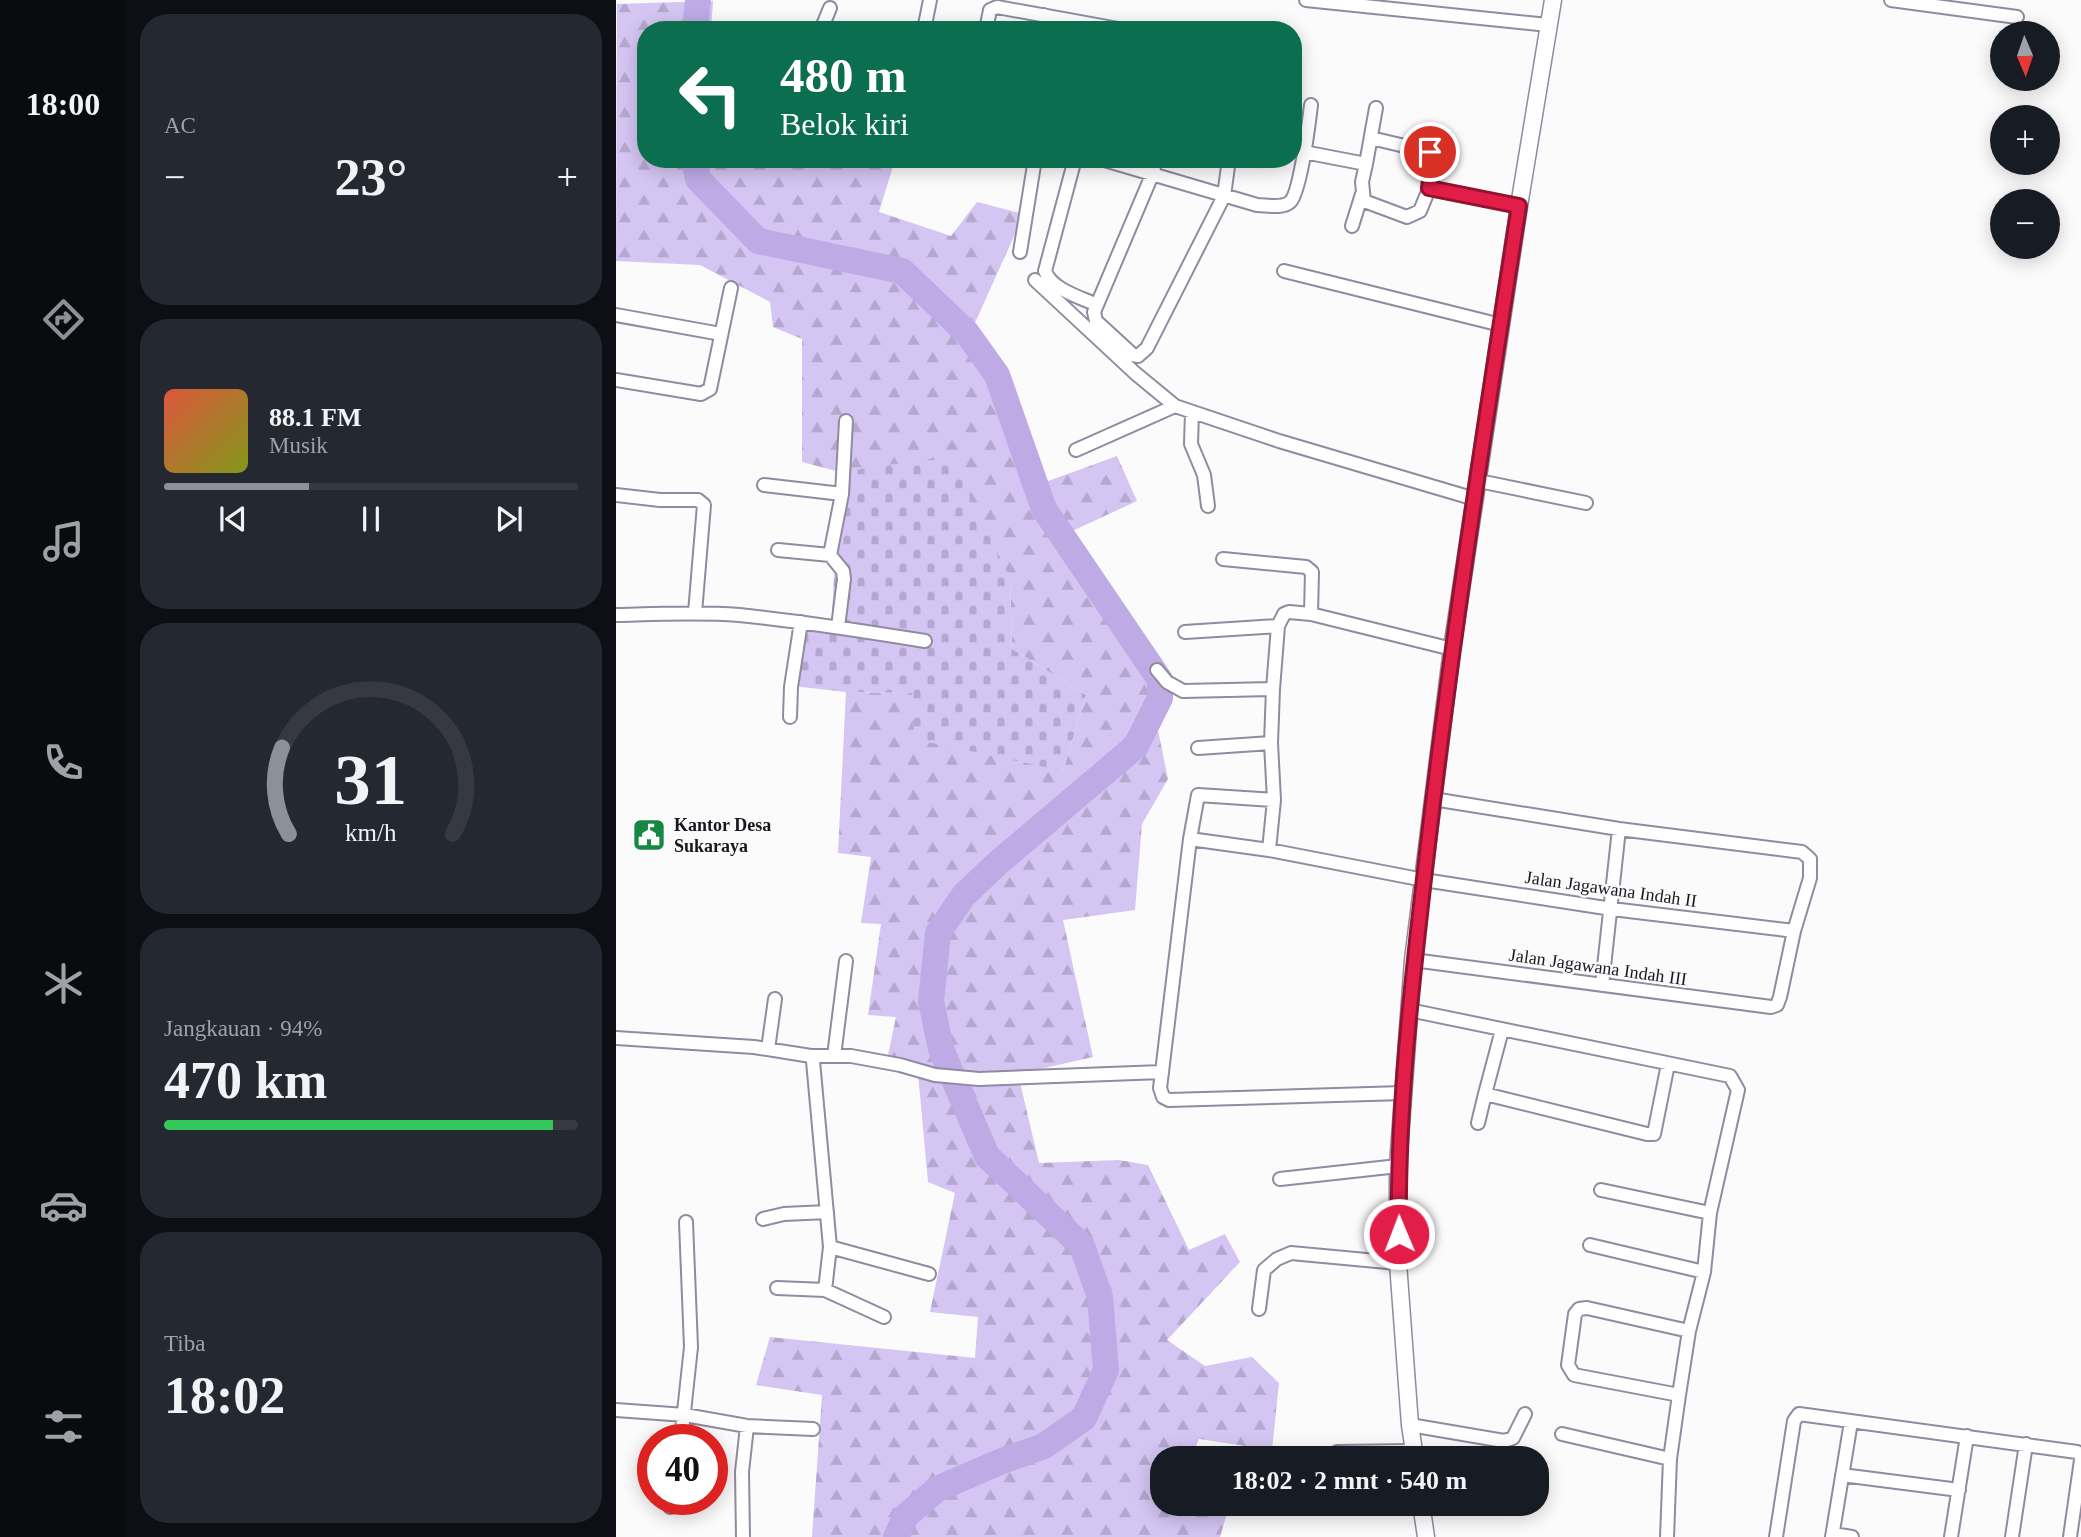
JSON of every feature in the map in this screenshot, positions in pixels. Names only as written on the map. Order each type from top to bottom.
[{"type":"street","points":[[925,21],[930,0]]},
{"type":"street","points":[[1306,0],[1548,25]]},
{"type":"street","points":[[1413,1446],[1398,1262],[1398,1166],[1413,960],[1452,649],[1553,0]]},
{"type":"street","points":[[1891,0],[2017,17]]},
{"type":"street","points":[[988,21],[992,7],[1072,21]]},
{"type":"street","points":[[825,21],[830,8]]},
{"type":"street","points":[[1043,21],[1044,15]]},
{"type":"street","points":[[1302,159],[1311,105]]},
{"type":"street","points":[[1352,226],[1362,194],[1376,108]]},
{"type":"street","points":[[1362,194],[1364,201],[1373,206],[1407,217],[1420,211],[1429,188],[1433,157],[1430,152],[1371,138]]},
{"type":"street","points":[[1304,152],[1366,164]]},
{"type":"street","points":[[1020,252],[1034,168]]},
{"type":"street","points":[[1073,168],[1045,271],[1049,280],[1061,288],[1097,304]]},
{"type":"street","points":[[1130,168],[1257,205],[1279,205],[1290,202],[1300,168]]},
{"type":"street","points":[[1154,168],[1094,312],[1096,321],[1133,355],[1144,353],[1224,196],[1228,168]]},
{"type":"street","points":[[1429,188],[1519,206]]},
{"type":"street","points":[[1284,271],[1501,325]]},
{"type":"street","points":[[1035,280],[1135,373],[1175,406],[1279,441],[1475,499]]},
{"type":"street","points":[[616,380],[707,393],[731,288]]},
{"type":"street","points":[[616,315],[721,334]]},
{"type":"street","points":[[1076,450],[1175,406]]},
{"type":"street","points":[[1192,412],[1191,444],[1204,475],[1208,506]]},
{"type":"street","points":[[838,627],[844,579],[843,571],[831,555],[842,494],[846,421]]},
{"type":"street","points":[[1479,481],[1586,503]]},
{"type":"street","points":[[764,485],[842,494]]},
{"type":"street","points":[[616,495],[660,500],[698,500],[704,505],[695,613]]},
{"type":"street","points":[[778,550],[831,555]]},
{"type":"street","points":[[1223,559],[1306,567],[1312,572],[1311,614]]},
{"type":"street","points":[[1269,850],[1274,800],[1271,743],[1273,689],[1281,618],[1289,612],[1311,614],[1452,649]]},
{"type":"street","points":[[616,615],[695,613],[801,622],[925,640]]},
{"type":"street","points":[[790,717],[791,687],[801,622]]},
{"type":"street","points":[[1185,632],[1278,626]]},
{"type":"street","points":[[1157,670],[1167,681],[1183,691],[1273,689]]},
{"type":"street","points":[[1198,748],[1271,743]]},
{"type":"street","points":[[1274,800],[1198,795],[1189,838],[1161,1094],[1169,1100],[1403,1093]]},
{"type":"street","points":[[1433,799],[1619,829],[1802,852],[1811,859],[1810,878],[1794,931]]},
{"type":"street","points":[[1602,985],[1619,829]]},
{"type":"street","name":"Jalan Jagawana Indah II","points":[[1189,838],[1269,850],[1424,880],[1612,909],[1794,931]]},
{"type":"street","name":"Jalan Jagawana Indah III","points":[[1413,960],[1771,1007],[1777,1004],[1794,931]]},
{"type":"street","points":[[834,1056],[846,961]]},
{"type":"street","points":[[768,1049],[775,999]]},
{"type":"street","points":[[1409,1010],[1730,1076],[1738,1090],[1710,1213],[1704,1272],[1689,1331],[1670,1459],[1667,1537]]},
{"type":"street","points":[[1478,1123],[1502,1030]]},
{"type":"street","points":[[616,1038],[834,1056],[979,1079],[1162,1072]]},
{"type":"street","points":[[811,1056],[830,1247],[825,1290]]},
{"type":"street","points":[[1485,1094],[1651,1134],[1654,1133],[1668,1064]]},
{"type":"street","points":[[1280,1179],[1398,1166]]},
{"type":"street","points":[[1601,1190],[1710,1213]]},
{"type":"street","points":[[763,1219],[783,1214],[827,1212]]},
{"type":"street","points":[[684,1424],[691,1346],[687,1222]]},
{"type":"street","points":[[1590,1245],[1704,1272]]},
{"type":"street","points":[[830,1247],[929,1274]]},
{"type":"street","points":[[1259,1309],[1264,1270],[1277,1259],[1291,1253],[1398,1262]]},
{"type":"street","points":[[778,1288],[825,1290],[884,1317]]},
{"type":"street","points":[[1679,1395],[1574,1375],[1568,1365],[1574,1314],[1579,1309],[1587,1308],[1689,1331]]},
{"type":"street","points":[[616,1410],[685,1415],[747,1426],[813,1429]]},
{"type":"street","points":[[1410,1425],[1504,1441],[1513,1438],[1525,1414]]},
{"type":"street","points":[[1776,1537],[1796,1416],[1799,1414],[2077,1452],[2081,1458],[2070,1537]]},
{"type":"street","points":[[1851,1422],[1832,1536],[1852,1537]]},
{"type":"street","points":[[743,1537],[742,1472],[747,1426]]},
{"type":"street","points":[[1562,1434],[1670,1459]]},
{"type":"street","points":[[1951,1537],[1967,1436]]},
{"type":"street","points":[[2012,1537],[2026,1444]]},
{"type":"street","points":[[1842,1475],[1959,1490]]},
{"type":"street","points":[[1423,1516],[1426,1537]]},
{"type":"green space","points":[[713,1],[712,21],[637,21],[637,168],[892,168],[879,212],[951,236],[977,202],[1024,214],[974,325],[1022,436],[1029,488],[1117,456],[1137,501],[1055,539],[1102,601],[1140,642],[1168,779],[1142,824],[1135,910],[1063,920],[1093,1057],[1018,1074],[1039,1163],[1119,1160],[1148,1165],[1189,1250],[1225,1234],[1240,1262],[1167,1340],[1205,1366],[1252,1357],[1279,1383],[1272,1446],[1245,1446],[1199,1439],[1196,1446],[1150,1446],[1150,1516],[1226,1516],[1220,1537],[812,1537],[822,1395],[756,1385],[770,1337],[975,1358],[978,1317],[930,1312],[955,1193],[928,1182],[918,1073],[886,1065],[896,1017],[868,1015],[881,924],[861,923],[871,857],[838,853],[846,692],[912,693],[1063,771],[1086,695],[1012,649],[1010,578],[840,472],[802,462],[802,339],[773,327],[770,302],[700,265],[616,261],[617,4]]},
{"type":"green space","points":[[950,456],[1010,578],[1012,649],[1086,695],[1063,771],[914,739],[912,693],[846,692],[793,686],[800,628],[831,630],[840,472]]},
{"type":"waterway","points":[[696,21],[698,0]]},
{"type":"waterway","points":[[696,168],[698,179],[758,241],[902,271],[967,333],[997,375],[1044,509],[1160,680],[1160,698],[1136,746],[964,895],[938,933],[931,1001],[941,1049],[987,1156],[1082,1246],[1100,1297],[1106,1370],[1084,1418],[1044,1446],[937,1489],[906,1516],[896,1537]]},
{"type":"place","name":"Kantor Desa Sukaraya","points":[[649,835]]},
{"type":"route","points":[[1399,1234],[1398,1166],[1413,960],[1452,649],[1519,206],[1429,188],[1433,157],[1430,152]]}]
